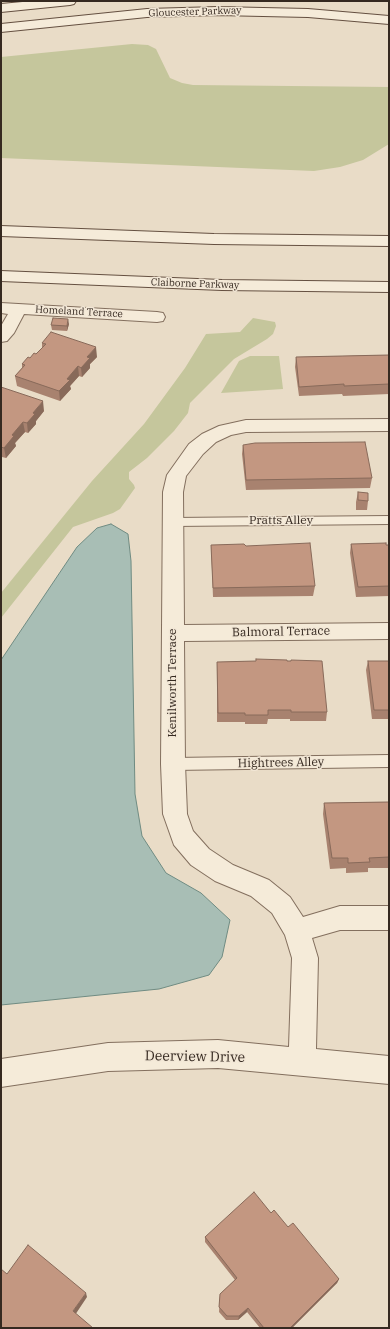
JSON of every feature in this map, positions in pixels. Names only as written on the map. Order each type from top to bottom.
[{"type":"street","points":[[1,8],[70,1]]},
{"type":"street","name":"Gloucester Parkway","points":[[1,28],[147,14],[218,11],[308,13],[389,20]]},
{"type":"street","points":[[1,231],[214,239],[389,241]]},
{"type":"street","name":"Claiborne Parkway","points":[[1,276],[222,285],[389,287]]},
{"type":"street","name":"Homeland Terrace","points":[[1,308],[157,317]]},
{"type":"street","points":[[1,337],[8,329],[19,309]]},
{"type":"street","name":"Kenilworth Terrace","points":[[302,1062],[305,958],[298,931],[281,905],[260,888],[224,873],[200,857],[183,836],[175,814],[173,764],[173,492],[177,475],[196,449],[209,438],[226,430],[246,426],[389,425]]},
{"type":"street","name":"Balmoral Terrace","points":[[174,633],[389,631]]},
{"type":"street","points":[[298,931],[340,918],[389,918]]},
{"type":"street","name":"Deerview Drive","points":[[1,1073],[108,1057],[218,1054],[389,1070]]},
{"type":"lane","name":"Pratts Alley","points":[[174,522],[389,520]]},
{"type":"lane","name":"Hightrees Alley","points":[[173,764],[389,761]]},
{"type":"green space","points":[[132,44],[148,45],[156,49],[170,78],[182,83],[193,85],[389,87],[389,144],[363,160],[340,167],[314,171],[1,158],[1,57]]},
{"type":"green space","points":[[253,318],[275,322],[276,326],[273,334],[234,359],[190,403],[188,413],[174,431],[147,458],[129,472],[129,479],[135,488],[120,509],[113,513],[73,527],[1,618],[1,593],[92,481],[144,424],[185,368],[206,334],[240,332]]},
{"type":"green space","points":[[250,356],[279,356],[283,389],[221,393],[239,361]]},
{"type":"shaded area","points":[[111,524],[128,534],[131,561],[135,794],[142,836],[166,873],[201,893],[230,920],[222,957],[209,975],[159,989],[1,1005],[1,660],[77,547],[97,528]]},
{"type":"building","points":[[53,318],[68,319],[67,326],[51,325]]},
{"type":"building","points":[[51,332],[96,347],[87,357],[90,358],[81,368],[78,366],[67,379],[70,380],[59,391],[15,376],[25,365],[22,364],[28,357],[30,358],[34,353],[36,354],[46,344],[42,343]]},
{"type":"building","points":[[389,355],[389,384],[344,386],[344,384],[299,387],[296,357]]},
{"type":"building","points":[[1,387],[43,401],[27,423],[23,422],[12,435],[14,436],[4,448],[1,447]]},
{"type":"building","points":[[365,442],[372,478],[246,480],[243,445],[255,443]]},
{"type":"building","points":[[358,492],[368,493],[368,501],[358,500]]},
{"type":"building","points":[[310,543],[315,586],[213,588],[211,545],[244,544],[246,546]]},
{"type":"building","points":[[386,543],[386,545],[389,545],[389,586],[358,587],[351,544]]},
{"type":"building","points":[[256,659],[322,661],[327,712],[291,712],[291,710],[268,710],[268,715],[218,713],[217,662],[256,661]]},
{"type":"building","points":[[368,661],[389,661],[389,710],[374,710]]},
{"type":"building","points":[[389,802],[389,857],[369,858],[370,862],[348,863],[348,858],[332,858],[324,803]]},
{"type":"building","points":[[254,1192],[271,1213],[274,1210],[288,1227],[293,1223],[339,1279],[290,1328],[264,1328],[248,1308],[239,1316],[227,1316],[219,1307],[220,1294],[237,1278],[205,1237]]},
{"type":"building","points":[[28,1245],[86,1293],[73,1311],[93,1328],[1,1328],[1,1269],[7,1274]]}]
